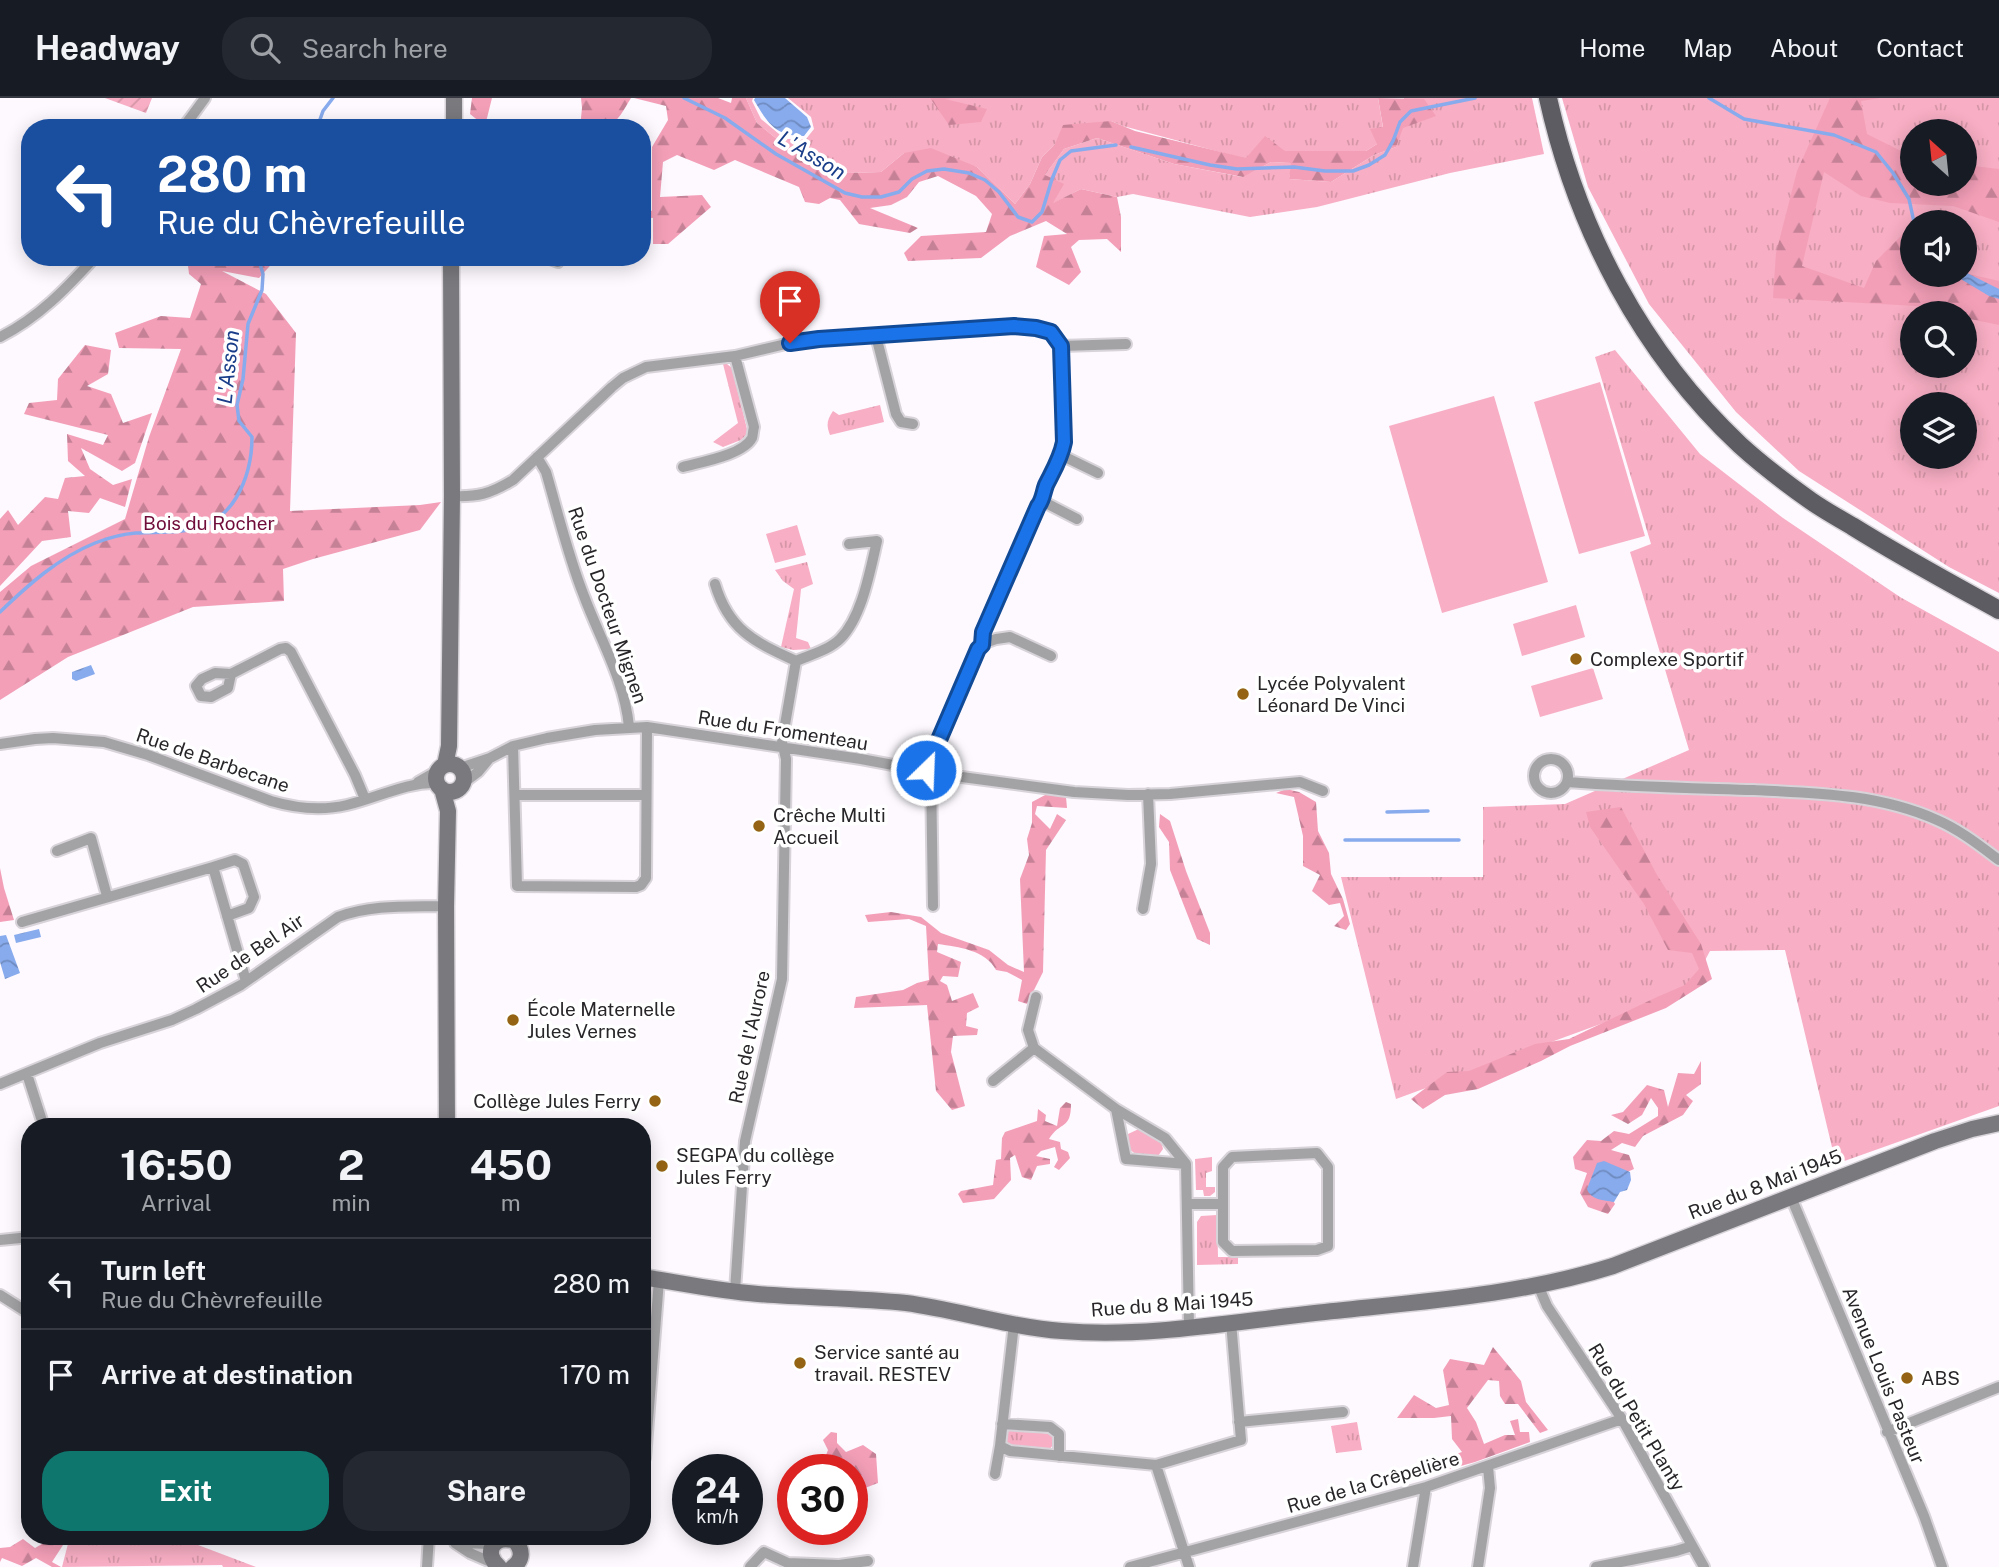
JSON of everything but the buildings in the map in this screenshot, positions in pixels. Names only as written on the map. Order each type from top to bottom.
[{"type":"main road","points":[[454,98],[454,119]]},
{"type":"main road","points":[[1548,98],[1554,127],[1581,208],[1619,289],[1675,375],[1714,419],[1759,461],[1813,502],[1999,610]]},
{"type":"main road","points":[[447,1118],[446,906],[450,777],[452,266]]},
{"type":"main road","name":"Rue du 8 Mai 1945","points":[[651,1279],[735,1291],[908,1304],[1014,1324],[1081,1332],[1189,1327],[1443,1298],[1542,1285],[1580,1277],[1935,1141],[1999,1123]]},
{"type":"main road","points":[[496,1565],[491,1550],[514,1550]]},
{"type":"street","points":[[190,119],[205,98]]},
{"type":"street","points":[[0,337],[39,313],[87,266]]},
{"type":"street","points":[[452,496],[482,495],[513,480],[612,387],[639,370],[735,356],[804,341],[1014,326],[1051,332],[1061,346],[1064,442],[1061,456],[1012,561],[983,632],[982,645]]},
{"type":"street","points":[[877,336],[896,414],[901,422],[913,424]]},
{"type":"street","points":[[1061,346],[1126,344]]},
{"type":"street","points":[[683,467],[730,453],[753,437],[752,420],[735,356]]},
{"type":"street","name":"Rue du Docteur Mignen","points":[[538,456],[546,472],[583,594],[623,692],[629,727]]},
{"type":"street","points":[[1061,456],[1098,473]]},
{"type":"street","points":[[1042,501],[1077,519]]},
{"type":"street","points":[[715,584],[724,610],[748,637],[796,662],[839,640],[848,629],[866,592],[877,541],[849,544]]},
{"type":"street","points":[[933,906],[928,771],[978,649],[996,639],[1010,637],[1051,656]]},
{"type":"street","points":[[231,674],[280,649],[286,648],[291,652],[365,799]]},
{"type":"street","name":"Rue de l'Aurore","points":[[735,1291],[745,1141],[782,979],[786,759],[782,742],[796,662]]},
{"type":"street","points":[[513,746],[517,886],[629,888],[641,885],[646,878],[648,727]]},
{"type":"street","name":"Rue du Fromenteau","points":[[450,777],[478,772],[490,758],[513,746],[595,730],[648,727],[1074,792],[1165,794],[1300,782],[1323,791]]},
{"type":"street","name":"Rue de Barbecane","points":[[0,744],[35,738],[104,742],[148,755],[288,806],[346,805],[412,785],[450,777]]},
{"type":"street","points":[[1568,782],[1824,793],[1868,799],[1904,807],[1938,820],[1967,835],[1999,860]]},
{"type":"street","points":[[1143,909],[1151,864],[1148,794]]},
{"type":"street","points":[[515,795],[646,795]]},
{"type":"street","points":[[57,851],[91,838],[107,896]]},
{"type":"street","points":[[22,922],[235,860],[243,864],[254,897],[249,908],[227,916]]},
{"type":"street","points":[[213,867],[246,981]]},
{"type":"street","name":"Rue de Bel Air","points":[[0,1084],[100,1043],[172,1020],[196,1009],[246,981],[338,917],[381,907],[446,906]]},
{"type":"street","points":[[1036,997],[1028,1030],[1034,1048],[1116,1109],[1165,1138],[1186,1164],[1189,1327]]},
{"type":"street","points":[[993,1081],[1034,1048]]},
{"type":"street","points":[[27,1074],[41,1118]]},
{"type":"street","points":[[1116,1109],[1126,1159],[1186,1164]]},
{"type":"street","points":[[1317,1153],[1328,1167],[1328,1246],[1317,1251],[1232,1251],[1223,1242],[1223,1204],[1223,1167],[1232,1157],[1317,1153]]},
{"type":"street","name":"Avenue Louis Pasteur","points":[[1791,1197],[1924,1516],[1942,1567]]},
{"type":"street","points":[[1187,1204],[1223,1204]]},
{"type":"street","points":[[0,1241],[21,1238]]},
{"type":"street","points":[[651,1382],[659,1280]]},
{"type":"street","name":"Rue du Petit Planty","points":[[1542,1285],[1547,1306],[1622,1419],[1704,1567]]},
{"type":"street","points":[[0,1295],[21,1308]]},
{"type":"street","points":[[1000,1446],[1010,1451],[1156,1465],[1241,1440],[1231,1322]]},
{"type":"street","points":[[995,1474],[1014,1324]]},
{"type":"street","points":[[1887,1432],[1999,1387]]},
{"type":"street","points":[[1240,1422],[1343,1412]]},
{"type":"street","name":"Rue de la Crêpelière","points":[[1130,1567],[1426,1487],[1622,1419]]},
{"type":"street","points":[[1002,1424],[1050,1427],[1059,1434],[1059,1456]]},
{"type":"street","points":[[1156,1465],[1189,1567]]},
{"type":"street","points":[[1478,1567],[1490,1488],[1488,1466]]},
{"type":"street","points":[[1413,1567],[1426,1487]]},
{"type":"street","points":[[427,1567],[428,1545]]},
{"type":"street","points":[[458,1545],[496,1565]]},
{"type":"street","points":[[479,1545],[514,1550]]},
{"type":"street","points":[[1596,1567],[1692,1546]]},
{"type":"street","points":[[750,1567],[764,1552],[788,1563],[839,1565],[867,1561]]},
{"type":"green space","points":[[105,98],[152,98],[146,113]]},
{"type":"green space","points":[[472,98],[492,98],[487,119],[476,119],[470,114]]},
{"type":"green space","points":[[581,98],[631,98],[617,119],[581,119]]},
{"type":"green space","points":[[634,98],[718,98],[731,103],[732,98],[746,98],[757,123],[788,148],[848,173],[881,172],[904,153],[931,148],[977,167],[1015,204],[1030,184],[1042,157],[1055,144],[1063,125],[1111,121],[1135,131],[1246,158],[1265,136],[1285,151],[1366,151],[1377,144],[1370,129],[1383,127],[1378,98],[1424,99],[1436,116],[1403,128],[1396,147],[1374,155],[1331,182],[1289,179],[1291,163],[1271,162],[1243,177],[1174,164],[1097,138],[1064,149],[1045,175],[1064,184],[1053,203],[1081,189],[1117,197],[1121,217],[1121,252],[1107,239],[1079,240],[1071,247],[1081,272],[1069,285],[1036,267],[1044,236],[1067,234],[1046,221],[1010,236],[981,258],[908,261],[904,253],[921,236],[986,232],[992,214],[976,196],[938,176],[919,182],[907,197],[891,205],[870,208],[918,228],[910,233],[859,224],[840,200],[830,198],[819,204],[805,202],[799,187],[735,160],[714,170],[677,155],[663,162],[660,197],[702,195],[711,207],[668,244],[653,244],[652,147],[668,120],[666,106]]},
{"type":"green space","points":[[746,98],[753,98],[761,119],[785,139],[806,139],[814,129],[811,117],[788,98],[1378,98],[1383,128],[1377,144],[1366,151],[1284,151],[1246,159],[1111,121],[1055,144],[1042,157],[1030,184],[1015,204],[977,167],[904,153],[881,172],[848,173],[788,148],[757,123]]},
{"type":"green space","points":[[930,98],[954,98],[945,99],[987,109],[981,122],[949,125]]},
{"type":"green space","points":[[1404,98],[1532,98],[1544,154],[1450,173],[1317,207],[1250,217],[1133,194],[1117,197],[1081,189],[1052,204],[1045,175],[1064,149],[1097,138],[1174,164],[1242,177],[1271,162],[1292,163],[1289,179],[1331,182],[1374,155],[1396,147]]},
{"type":"green space","points":[[1562,98],[1999,98],[1999,593],[1949,567],[1799,471],[1736,412],[1649,304],[1588,187]]},
{"type":"green space","points":[[1830,98],[1880,98],[1861,101],[1867,134],[1900,150],[1900,196],[1978,196],[1978,167],[1999,169],[1999,222],[1977,214],[1977,210],[1890,203],[1861,196],[1824,172],[1802,266],[1864,288],[1876,261],[1900,237],[1900,287],[1977,287],[1977,276],[1999,281],[1999,325],[1977,320],[1977,301],[1900,301],[1900,305],[1773,298],[1776,253],[1797,171]]},
{"type":"green space","name":"Bois du Rocher","points":[[188,266],[270,266],[259,278],[222,271],[266,294],[296,333],[290,511],[441,502],[420,530],[283,569],[284,601],[193,607],[68,657],[0,700],[0,592],[31,566],[125,519],[149,437],[181,349],[119,348],[115,333],[161,316],[190,318],[201,284],[189,274]]},
{"type":"green space","points":[[85,345],[111,350],[108,374],[87,386],[111,394],[123,423],[152,413],[135,463],[122,471],[81,448],[90,469],[113,485],[132,479],[125,507],[100,498],[89,513],[68,511],[71,537],[42,541],[0,586],[0,519],[8,510],[18,525],[45,497],[58,499],[65,478],[85,476],[68,461],[67,434],[103,445],[108,435],[24,414],[29,403],[57,400],[58,379]]},
{"type":"green space","points":[[1615,350],[1700,454],[1783,518],[1900,597],[1999,652],[1999,1106],[1836,1164],[1785,950],[1710,951],[1688,992],[1396,1099],[1341,877],[1483,877],[1483,807],[1565,804],[1689,750],[1630,552],[1651,544],[1595,357]]},
{"type":"green space","points":[[723,364],[732,368],[748,433],[741,440],[723,447],[713,442],[738,423]]},
{"type":"green space","points":[[1600,382],[1645,536],[1579,554],[1534,402]]},
{"type":"green space","points":[[1494,396],[1548,582],[1442,613],[1389,426]]},
{"type":"green space","points":[[880,405],[884,422],[830,435],[828,423],[833,411],[839,415]]},
{"type":"green space","points":[[797,525],[806,555],[775,563],[766,534]]},
{"type":"green space","points":[[807,562],[813,584],[801,589],[796,638],[808,642],[811,649],[793,650],[781,647],[794,589],[783,581],[775,570]]},
{"type":"green space","points":[[1576,605],[1585,637],[1522,656],[1513,624]]},
{"type":"green space","points":[[1593,668],[1603,699],[1540,717],[1531,686]]},
{"type":"green space","points":[[1286,789],[1299,792],[1316,802],[1318,831],[1329,853],[1331,874],[1343,899],[1350,924],[1346,930],[1334,926],[1344,916],[1340,903],[1329,905],[1312,891],[1320,875],[1303,866],[1303,836],[1294,797],[1276,793]]},
{"type":"green space","points":[[1047,794],[1066,797],[1067,808],[1037,806],[1035,814],[1050,829],[1057,814],[1066,820],[1046,850],[1043,972],[1027,1004],[1018,1001],[1022,980],[996,970],[979,954],[938,944],[937,952],[961,962],[958,977],[943,976],[940,981],[947,985],[952,1001],[973,993],[979,1007],[967,1013],[966,1026],[978,1029],[977,1035],[953,1036],[951,1052],[965,1106],[952,1110],[936,1091],[927,1005],[854,1008],[856,997],[903,990],[929,980],[926,926],[909,919],[868,922],[865,915],[891,912],[921,917],[941,933],[989,950],[1008,965],[1024,972],[1020,879],[1029,855],[1027,839],[1032,823],[1032,802]]},
{"type":"green space","points":[[1621,807],[1657,875],[1701,944],[1712,979],[1666,1008],[1570,1046],[1478,1089],[1445,1095],[1423,1109],[1411,1099],[1447,1072],[1469,1071],[1535,1044],[1569,1039],[1685,985],[1699,969],[1692,953],[1668,950],[1644,904],[1590,827],[1586,812]]},
{"type":"green space","points":[[1160,814],[1170,821],[1210,933],[1210,945],[1197,939],[1170,870],[1169,842],[1159,827]]},
{"type":"green space","points":[[0,868],[14,920],[0,922]]},
{"type":"green space","points":[[1701,1061],[1701,1084],[1686,1095],[1693,1101],[1683,1115],[1643,1136],[1635,1147],[1622,1143],[1611,1150],[1629,1155],[1634,1169],[1620,1175],[1609,1194],[1615,1204],[1608,1214],[1588,1207],[1580,1193],[1587,1173],[1575,1169],[1573,1157],[1587,1140],[1601,1141],[1614,1131],[1629,1134],[1658,1116],[1658,1108],[1651,1098],[1642,1115],[1628,1124],[1611,1115],[1623,1112],[1647,1085],[1664,1090],[1668,1107],[1678,1073],[1694,1074]]},
{"type":"green space","points":[[1066,1102],[1071,1104],[1069,1118],[1049,1139],[1060,1142],[1061,1149],[1068,1152],[1070,1158],[1059,1170],[1054,1167],[1058,1160],[1055,1147],[1041,1151],[1036,1156],[1050,1159],[1050,1164],[1037,1166],[1031,1180],[1022,1177],[1015,1155],[1010,1158],[1011,1180],[994,1199],[963,1203],[958,1194],[961,1191],[993,1185],[996,1160],[1001,1159],[1005,1132],[1037,1121],[1038,1109],[1046,1115],[1045,1121],[1057,1126],[1060,1108]]},
{"type":"green space","points":[[1141,1128],[1161,1141],[1163,1149],[1158,1156],[1137,1155],[1129,1149],[1128,1134]]},
{"type":"green space","points":[[1212,1157],[1212,1171],[1206,1173],[1206,1187],[1215,1187],[1215,1192],[1204,1196],[1203,1190],[1196,1190],[1195,1159]]},
{"type":"green space","points":[[1217,1215],[1218,1257],[1238,1257],[1238,1264],[1197,1265],[1197,1222],[1201,1216]]},
{"type":"green space","points":[[1493,1347],[1521,1381],[1526,1402],[1548,1430],[1540,1433],[1518,1404],[1505,1404],[1500,1396],[1499,1381],[1488,1380],[1467,1408],[1476,1422],[1484,1444],[1505,1435],[1515,1435],[1510,1421],[1518,1419],[1520,1432],[1529,1432],[1530,1442],[1436,1473],[1436,1461],[1462,1452],[1452,1439],[1451,1416],[1397,1418],[1414,1395],[1436,1408],[1449,1405],[1443,1370],[1450,1359],[1484,1365]]},
{"type":"green space","points":[[1357,1422],[1362,1450],[1336,1453],[1331,1426]]},
{"type":"green space","points":[[1010,1429],[1050,1434],[1054,1439],[1053,1445],[1049,1450],[1010,1446],[1005,1441]]},
{"type":"green space","points":[[831,1432],[837,1433],[837,1443],[846,1452],[863,1445],[876,1454],[878,1483],[868,1487],[868,1454],[826,1454],[828,1450],[823,1440]]},
{"type":"green space","points":[[21,1540],[21,1545],[35,1548],[40,1545],[63,1545],[52,1562],[61,1567],[52,1567],[36,1558],[22,1566],[2,1558],[0,1562],[0,1548],[10,1547]]},
{"type":"green space","points":[[68,1545],[198,1545],[256,1567],[222,1565],[62,1567]]},
{"type":"water","points":[[755,98],[785,98],[807,117],[811,127],[804,136],[780,131],[764,116]]},
{"type":"water","points":[[1977,278],[1999,289],[1999,299],[1974,287],[1977,287]]},
{"type":"water","points":[[91,665],[95,674],[76,681],[72,679],[72,672]]},
{"type":"water","points":[[39,929],[41,937],[16,943],[14,935]]},
{"type":"water","points":[[6,935],[20,973],[5,979],[0,962],[0,936]]},
{"type":"water","points":[[1604,1161],[1630,1172],[1631,1180],[1627,1190],[1620,1192],[1614,1202],[1594,1197],[1587,1189],[1597,1163]]},
{"type":"waterway","name":"L'Asson","points":[[320,119],[333,98]]},
{"type":"waterway","name":"L'Asson","points":[[684,98],[725,118],[776,154],[845,193],[881,197],[899,192],[912,179],[927,171],[944,169],[969,173],[985,180],[999,192],[1018,217],[1032,222],[1042,212],[1060,160],[1071,151],[1116,145]]},
{"type":"waterway","name":"L'Asson","points":[[1131,147],[1237,169],[1294,167],[1353,171],[1385,155],[1400,122],[1411,111],[1475,98]]},
{"type":"waterway","name":"L'Asson","points":[[1709,98],[1744,119],[1834,135],[1876,152],[1909,199],[1911,210]]},
{"type":"waterway","name":"L'Asson","points":[[0,612],[44,573],[81,549],[126,534],[179,531],[204,526],[216,520],[236,498],[246,476],[251,453],[252,437],[239,421],[237,405],[243,379],[248,324],[262,290],[261,266]]},
{"type":"waterway","points":[[1387,812],[1428,811]]},
{"type":"waterway","points":[[1345,840],[1459,840]]},
{"type":"place","name":"Complexe Sportif","points":[[1576,659]]},
{"type":"place","name":"Lycée Polyvalent Léonard De Vinci","points":[[1243,694]]},
{"type":"place","name":"Crêche Multi Accueil","points":[[759,826]]},
{"type":"place","name":"École Maternelle Jules Vernes","points":[[513,1020]]},
{"type":"place","name":"Collège Jules Ferry","points":[[655,1101]]},
{"type":"place","name":"SEGPA du collège Jules Ferry","points":[[662,1166]]},
{"type":"place","name":"Service santé au travail. RESTEV","points":[[800,1363]]},
{"type":"place","name":"ABS","points":[[1907,1378]]},
{"type":"route","points":[[790,343],[1014,326],[1051,332],[1061,346],[1064,442],[1061,456],[1012,561],[983,632],[982,645],[926,770]]}]
